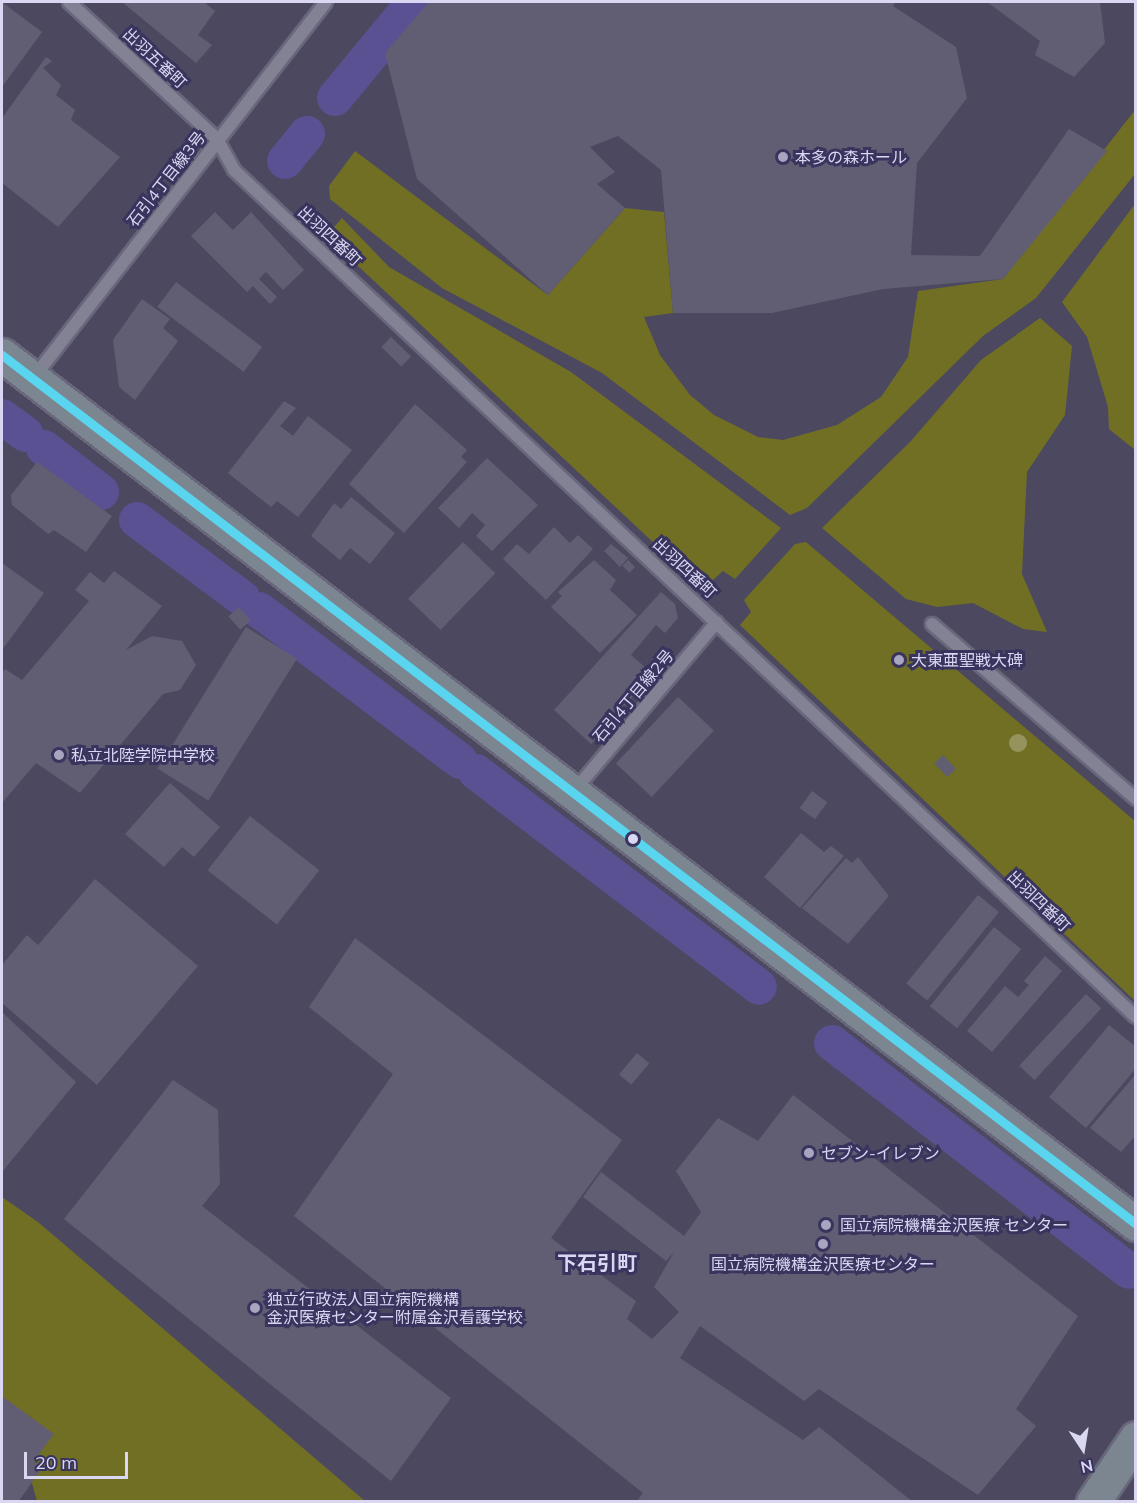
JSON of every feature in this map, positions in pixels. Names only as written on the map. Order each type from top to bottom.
[{"type":"main road","points":[[2,355],[574,791],[1136,1224]]},
{"type":"main road","points":[[1093,1502],[1136,1438]]},
{"type":"street","name":"出羽五番町","points":[[69,2],[218,140]]},
{"type":"street","name":"石引4丁目線3号","points":[[33,378],[326,2]]},
{"type":"street","name":"出羽四番町","points":[[218,140],[234,170],[1136,1017]]},
{"type":"street","name":"石引4丁目線2号","points":[[574,791],[717,622]]},
{"type":"street","points":[[932,624],[1136,799]]},
{"type":"shaded area","points":[[1135,110],[1135,174],[1036,298],[983,336],[807,508],[790,515],[602,373],[442,288],[330,199],[329,186],[355,151],[548,295],[625,208],[664,212],[673,313],[644,317],[660,355],[690,395],[714,415],[758,437],[783,440],[837,425],[881,397],[908,357],[918,291],[1003,279]]},
{"type":"shaded area","points":[[1135,204],[1136,450],[1109,429],[1108,407],[1087,337],[1062,302]]},
{"type":"shaded area","points":[[342,218],[389,267],[571,372],[781,528],[735,579],[723,571],[703,589],[326,236]]},
{"type":"shaded area","points":[[1040,318],[1072,346],[1065,415],[1027,472],[1022,574],[1047,632],[1023,629],[973,603],[937,607],[906,599],[822,528],[910,442],[981,360]]},
{"type":"shaded area","points":[[806,542],[1135,821],[1135,1001],[740,625],[751,612],[744,600],[795,544]]},
{"type":"shaded area","points":[[2,1197],[38,1222],[365,1501],[37,1501],[24,1455],[2,1428]]},
{"type":"building","points":[[2,2],[42,32],[2,87]]},
{"type":"building","points":[[122,2],[204,2],[215,11],[198,35],[212,45],[196,63]]},
{"type":"building","name":"本多の森ホール","points":[[429,2],[896,2],[893,6],[956,47],[967,98],[917,163],[911,255],[980,256],[1069,129],[1107,151],[1003,279],[883,289],[772,313],[673,313],[661,170],[618,136],[590,147],[615,172],[597,184],[625,208],[548,295],[417,179],[385,53]]},
{"type":"building","points":[[987,2],[1100,2],[1105,43],[1074,77],[1035,55],[1040,41]]},
{"type":"building","points":[[46,57],[52,61],[43,68],[61,85],[56,95],[75,110],[71,120],[120,157],[58,227],[2,183],[2,118]]},
{"type":"building","points":[[215,212],[233,230],[251,212],[304,270],[283,290],[266,272],[259,279],[277,297],[270,304],[253,286],[247,292],[191,236]]},
{"type":"building","points":[[176,282],[262,347],[244,372],[157,307]]},
{"type":"building","points":[[142,299],[170,319],[163,328],[178,341],[135,400],[119,387],[113,340]]},
{"type":"building","points":[[391,337],[411,356],[401,367],[381,347]]},
{"type":"building","points":[[284,401],[296,408],[280,426],[293,436],[308,416],[352,450],[298,517],[277,501],[271,507],[228,473]]},
{"type":"building","points":[[415,404],[467,450],[461,457],[467,462],[404,533],[349,484]]},
{"type":"building","points":[[487,458],[538,505],[492,551],[476,536],[485,525],[472,513],[459,528],[438,508]]},
{"type":"building","points":[[37,462],[112,516],[86,552],[54,530],[48,534],[12,505],[11,495]]},
{"type":"building","points":[[351,497],[395,533],[370,564],[350,548],[340,560],[311,536],[334,503],[341,509]]},
{"type":"building","points":[[554,527],[570,543],[578,535],[593,549],[546,600],[503,559],[517,544],[529,554]]},
{"type":"building","points":[[463,542],[495,573],[440,630],[408,599]]},
{"type":"building","points":[[611,544],[628,558],[620,567],[604,551]]},
{"type":"building","points":[[594,560],[616,580],[610,590],[637,615],[600,653],[551,607],[562,596],[558,592]]},
{"type":"building","points":[[628,560],[635,567],[629,573],[622,566]]},
{"type":"building","points":[[2,563],[44,593],[2,650]]},
{"type":"building","points":[[114,571],[162,606],[126,650],[152,636],[182,641],[196,665],[180,690],[163,694],[80,793],[36,763],[2,803],[2,673],[5,669],[22,680],[89,601],[75,590],[90,572],[104,583]]},
{"type":"building","points":[[661,592],[675,604],[678,618],[665,633],[656,625],[631,655],[653,674],[591,744],[554,710]]},
{"type":"building","points":[[239,607],[251,621],[240,630],[228,616]]},
{"type":"building","points":[[246,627],[297,659],[208,800],[158,769]]},
{"type":"building","points":[[678,697],[714,730],[652,797],[616,764]]},
{"type":"building","points":[[943,755],[956,769],[947,777],[934,763]]},
{"type":"building","points":[[170,783],[220,827],[194,857],[182,847],[164,867],[125,834]]},
{"type":"building","points":[[812,791],[827,802],[815,819],[800,808]]},
{"type":"building","points":[[250,816],[319,870],[277,925],[208,870]]},
{"type":"building","points":[[801,833],[824,852],[831,846],[844,856],[800,908],[764,877]]},
{"type":"building","points":[[858,857],[889,896],[848,944],[802,908],[846,858],[852,863]]},
{"type":"building","points":[[95,879],[198,966],[97,1085],[2,1003],[2,965],[27,935],[38,945]]},
{"type":"building","points":[[978,895],[999,912],[927,1001],[906,984]]},
{"type":"building","points":[[994,927],[1021,949],[957,1028],[930,1006]]},
{"type":"building","name":"国立病院機構金沢医療 センター","points":[[355,938],[622,1140],[551,1238],[636,1301],[627,1319],[652,1339],[679,1312],[654,1287],[674,1252],[666,1261],[583,1197],[601,1172],[684,1236],[701,1212],[676,1171],[718,1118],[758,1141],[793,1095],[1078,1316],[1016,1409],[1036,1426],[978,1495],[819,1389],[804,1401],[700,1326],[680,1358],[803,1440],[819,1427],[913,1502],[636,1502],[643,1493],[294,1216],[393,1074],[309,1007]]},
{"type":"building","points":[[1045,956],[1062,971],[992,1052],[967,1031],[1005,986],[1018,997],[1029,985],[1024,981]]},
{"type":"building","points":[[1086,994],[1101,1008],[1035,1080],[1019,1066]]},
{"type":"building","points":[[2,1012],[76,1082],[2,1172]]},
{"type":"building","points":[[1109,1025],[1136,1047],[1136,1068],[1086,1128],[1049,1097]]},
{"type":"building","points":[[637,1053],[649,1063],[631,1085],[619,1074]]},
{"type":"building","points":[[1136,1074],[1136,1135],[1121,1152],[1090,1128]]},
{"type":"building","name":"独立行政法人国立病院機構 金沢医療センター附属金沢看護学校","points":[[173,1080],[218,1110],[220,1184],[202,1206],[451,1398],[391,1481],[64,1219]]},
{"type":"building","points":[[2,1396],[54,1434],[34,1461],[43,1467],[18,1502],[2,1501]]},
{"type":"waterway","points":[[335,98],[414,2]]},
{"type":"waterway","points":[[285,161],[307,134]]},
{"type":"waterway","points":[[2,417],[25,434]]},
{"type":"waterway","points":[[44,448],[101,492]]},
{"type":"waterway","points":[[137,520],[242,598]]},
{"type":"waterway","points":[[259,610],[460,761]]},
{"type":"waterway","points":[[476,772],[759,987]]},
{"type":"waterway","points":[[832,1043],[1129,1271]]},
{"type":"transit line","points":[[2,355],[1136,1224]]},
{"type":"place","name":"本多の森ホール","points":[[783,157]]},
{"type":"place","name":"大東亜聖戦大碑","points":[[899,660]]},
{"type":"place","name":"私立北陸学院中学校","points":[[59,755]]},
{"type":"place","name":"セブン-イレブン","points":[[809,1153]]},
{"type":"place","name":"国立病院機構金沢医療 センター","points":[[826,1225]]},
{"type":"place","name":"国立病院機構金沢医療センター","points":[[823,1244]]},
{"type":"place","name":"独立行政法人国立病院機構 金沢医療センター附属金沢看護学校","points":[[255,1308]]},
{"type":"district","name":"下石引町","points":[[597,1262]]}]
